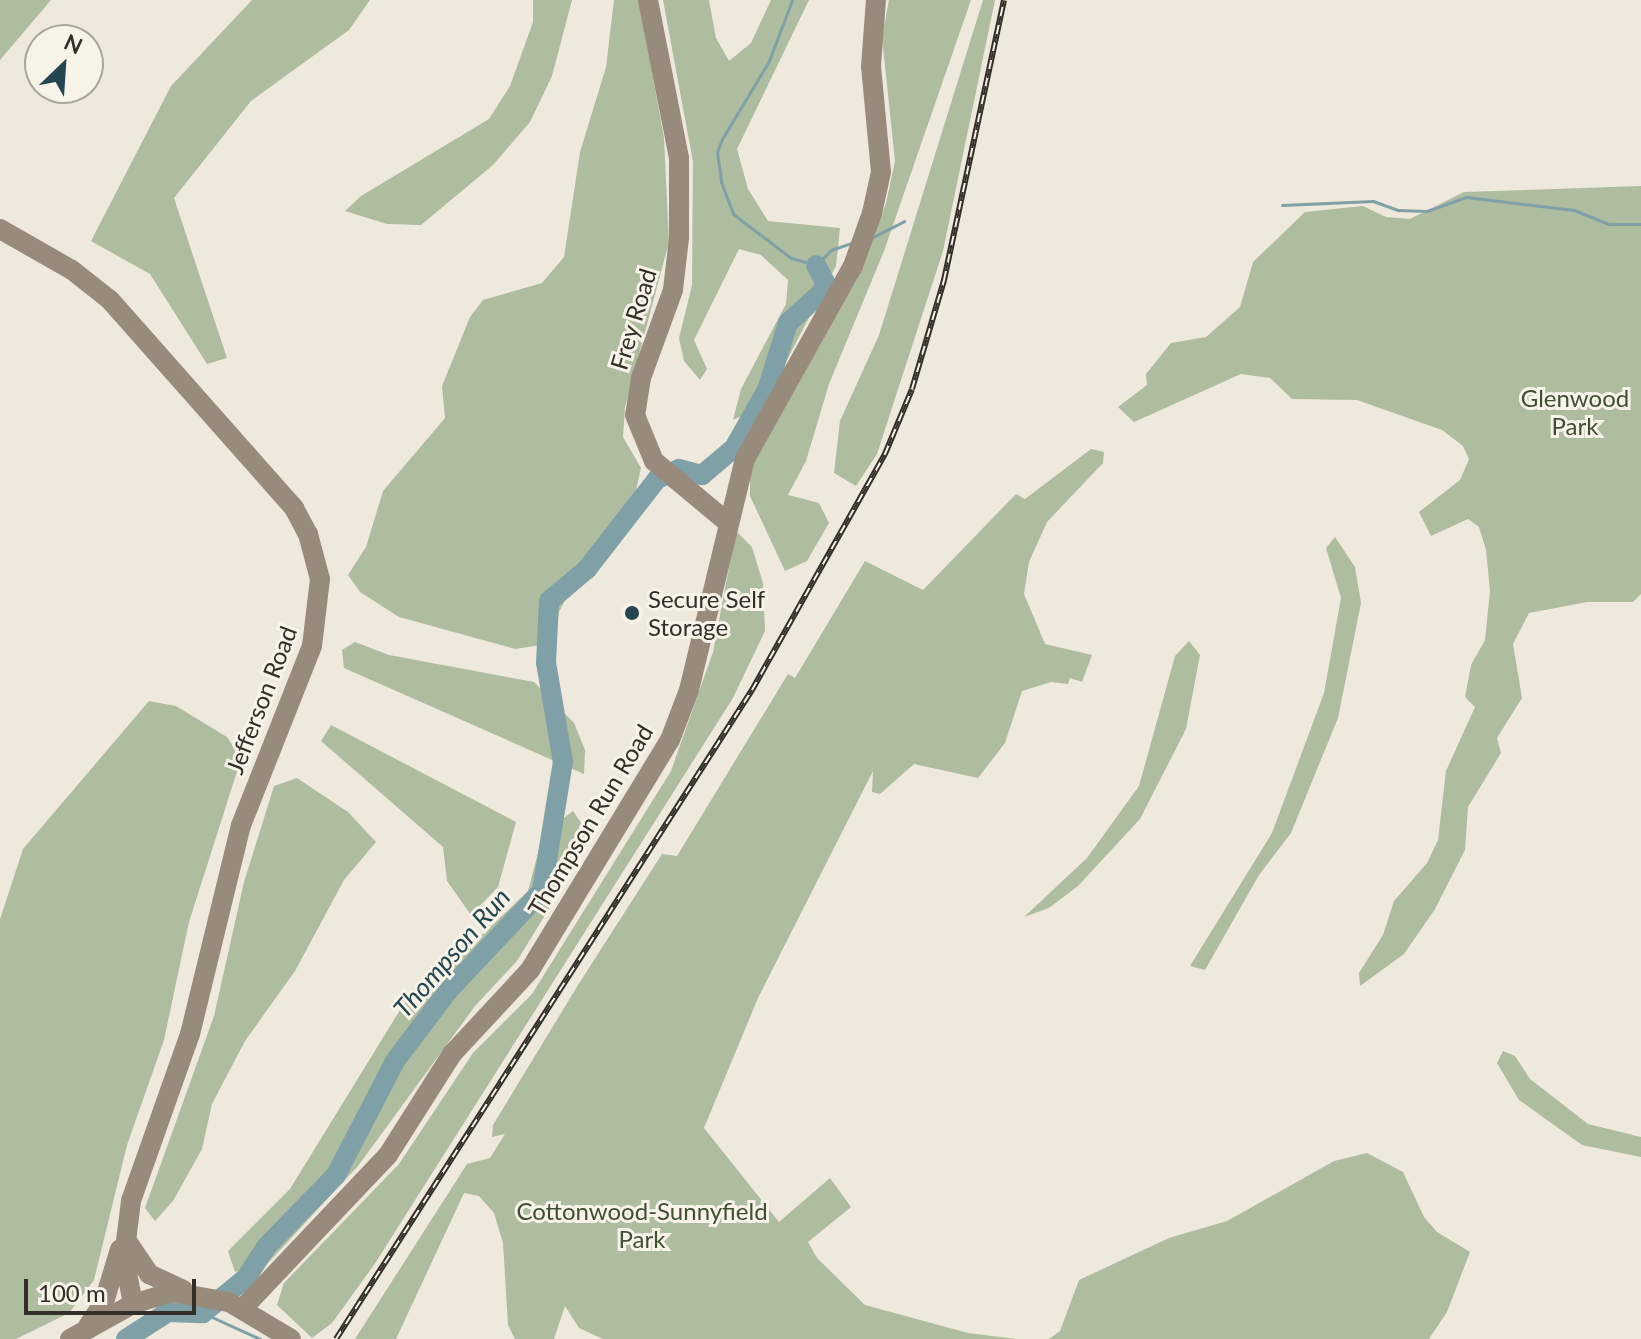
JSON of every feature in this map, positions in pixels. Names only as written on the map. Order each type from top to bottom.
[{"type":"street","name":"Frey Road","points":[[648,0],[670,101],[681,195],[673,290],[636,405],[638,431],[654,461],[727,522]]},
{"type":"street","name":"Thompson Run Road","points":[[219,1300],[388,1155],[452,1054],[530,970],[645,786],[689,690],[727,522],[745,459],[858,255],[867,230],[881,172],[871,66],[876,0]]},
{"type":"street","name":"Jefferson Road","points":[[0,229],[72,270],[110,300],[294,508],[308,534],[320,579],[312,646],[241,825],[190,1034],[141,1168],[125,1230],[124,1257],[133,1304]]},
{"type":"street","points":[[125,1230],[133,1256],[149,1274],[219,1300],[291,1339]]},
{"type":"street","points":[[78,1335],[104,1302],[125,1230]]},
{"type":"street","points":[[78,1335],[133,1304],[219,1300]]},
{"type":"green space","points":[[0,0],[51,0],[31,24],[24,24],[24,32],[0,60]]},
{"type":"green space","points":[[252,0],[370,0],[349,30],[251,101],[174,198],[227,358],[207,364],[150,274],[91,241],[171,86]]},
{"type":"green space","points":[[533,0],[572,0],[552,76],[530,122],[493,165],[421,225],[387,224],[345,211],[361,196],[489,119],[510,86],[533,22]]},
{"type":"green space","points":[[614,0],[639,0],[664,138],[669,242],[625,407],[623,437],[641,468],[634,499],[593,546],[559,612],[554,643],[515,649],[399,617],[360,592],[348,575],[366,547],[383,491],[445,418],[442,386],[470,317],[483,300],[542,283],[564,257],[580,152],[606,67]]},
{"type":"green space","points":[[663,0],[709,0],[716,38],[729,61],[751,43],[771,0],[809,0],[737,149],[748,189],[768,221],[840,228],[836,266],[788,358],[742,416],[733,420],[741,389],[786,304],[788,280],[761,255],[739,249],[694,340],[707,369],[700,380],[684,361],[679,338],[692,285],[693,162]]},
{"type":"green space","points":[[889,0],[971,0],[884,251],[829,384],[806,461],[788,495],[819,503],[829,523],[807,561],[785,571],[750,496],[750,469],[856,281],[886,203],[895,161],[882,37]]},
{"type":"green space","points":[[983,0],[995,0],[943,251],[877,454],[856,486],[834,473],[840,421],[879,335]]},
{"type":"green space","name":"Glenwood Park","points":[[1641,186],[1641,594],[1633,602],[1587,602],[1529,613],[1513,644],[1522,698],[1497,738],[1501,753],[1468,807],[1465,850],[1435,909],[1404,954],[1360,986],[1359,973],[1383,935],[1394,901],[1427,863],[1438,840],[1446,771],[1475,707],[1465,697],[1471,665],[1485,640],[1490,591],[1486,550],[1479,527],[1468,519],[1431,536],[1419,512],[1460,480],[1469,459],[1463,446],[1442,430],[1357,400],[1292,399],[1270,378],[1241,374],[1134,422],[1118,407],[1147,385],[1146,374],[1171,343],[1206,337],[1240,307],[1253,262],[1305,212],[1363,206],[1386,217],[1410,219],[1464,192]]},
{"type":"green space","name":"Cottonwood-Sunnyfield Park","points":[[1091,449],[1104,452],[1103,463],[1047,522],[1029,562],[1024,594],[1045,644],[1092,655],[1082,682],[1070,678],[1068,684],[1051,682],[1022,691],[1005,743],[978,778],[914,764],[880,794],[872,792],[873,771],[758,998],[704,1128],[779,1222],[830,1178],[851,1207],[808,1242],[817,1258],[865,1305],[968,1333],[1017,1339],[603,1339],[579,1328],[565,1306],[554,1339],[515,1339],[508,1325],[503,1243],[494,1213],[479,1196],[464,1193],[396,1339],[355,1339],[467,1164],[490,1158],[505,1134],[492,1137],[493,1125],[578,985],[662,854],[677,856],[788,674],[795,678],[865,561],[923,590],[1016,494],[1025,499]]},
{"type":"green space","points":[[736,531],[752,547],[763,583],[765,631],[733,698],[374,1265],[332,1323],[312,1338],[277,1305],[284,1283],[399,1164],[473,1053],[532,994],[671,771],[713,652]]},
{"type":"green space","points":[[1335,537],[1355,567],[1361,603],[1338,718],[1291,833],[1259,875],[1205,970],[1190,966],[1272,833],[1324,693],[1341,598],[1326,548]]},
{"type":"green space","points":[[1189,641],[1200,655],[1186,729],[1140,819],[1078,886],[1049,908],[1024,917],[1087,858],[1139,786],[1175,656]]},
{"type":"green space","points":[[355,642],[389,655],[534,682],[574,723],[585,750],[584,774],[344,668],[342,650]]},
{"type":"green space","points":[[149,701],[176,706],[227,737],[241,759],[189,922],[164,1040],[127,1145],[94,1280],[69,1313],[16,1339],[0,1339],[0,919],[23,849]]},
{"type":"green space","points":[[331,725],[516,822],[498,887],[471,915],[447,881],[443,847],[321,741]]},
{"type":"green space","points":[[297,778],[348,812],[376,842],[344,880],[295,971],[245,1041],[212,1104],[202,1149],[173,1201],[155,1221],[145,1208],[214,1016],[244,882],[274,786]]},
{"type":"green space","points":[[573,811],[586,830],[572,871],[517,961],[475,1006],[358,1166],[268,1263],[235,1272],[228,1251],[290,1189],[408,997],[448,951],[482,935],[528,891],[543,834]]},
{"type":"green space","points":[[1503,1051],[1515,1056],[1530,1079],[1588,1124],[1641,1137],[1641,1157],[1582,1145],[1519,1100],[1497,1063]]},
{"type":"green space","points":[[1367,1153],[1403,1172],[1424,1217],[1437,1232],[1470,1252],[1447,1312],[1429,1339],[1049,1339],[1060,1331],[1079,1280],[1169,1238],[1227,1221],[1334,1161]]},
{"type":"waterway","name":"Thompson Run","points":[[792,0],[769,61],[722,139],[717,152],[721,182],[733,214],[791,258],[816,265],[831,250],[854,242]]},
{"type":"waterway","points":[[1282,205],[1373,201],[1398,210],[1427,211],[1466,197],[1574,210],[1609,224],[1641,224]]},
{"type":"waterway","points":[[873,237],[904,221]]},
{"type":"waterway","name":"Thompson Run","points":[[126,1339],[168,1312],[203,1313],[246,1278],[266,1247],[336,1175],[395,1061],[448,991],[542,891],[563,762],[546,663],[549,601],[587,569],[657,479],[679,469],[702,475],[734,448],[767,390],[788,323],[823,291],[825,282],[816,265]]},
{"type":"waterway","points":[[203,1313],[260,1339]]},
{"type":"railway","points":[[336,1339],[752,690],[885,454],[912,389],[944,280],[1004,0]]},
{"type":"place","name":"Secure Self Storage","points":[[632,613]]}]
